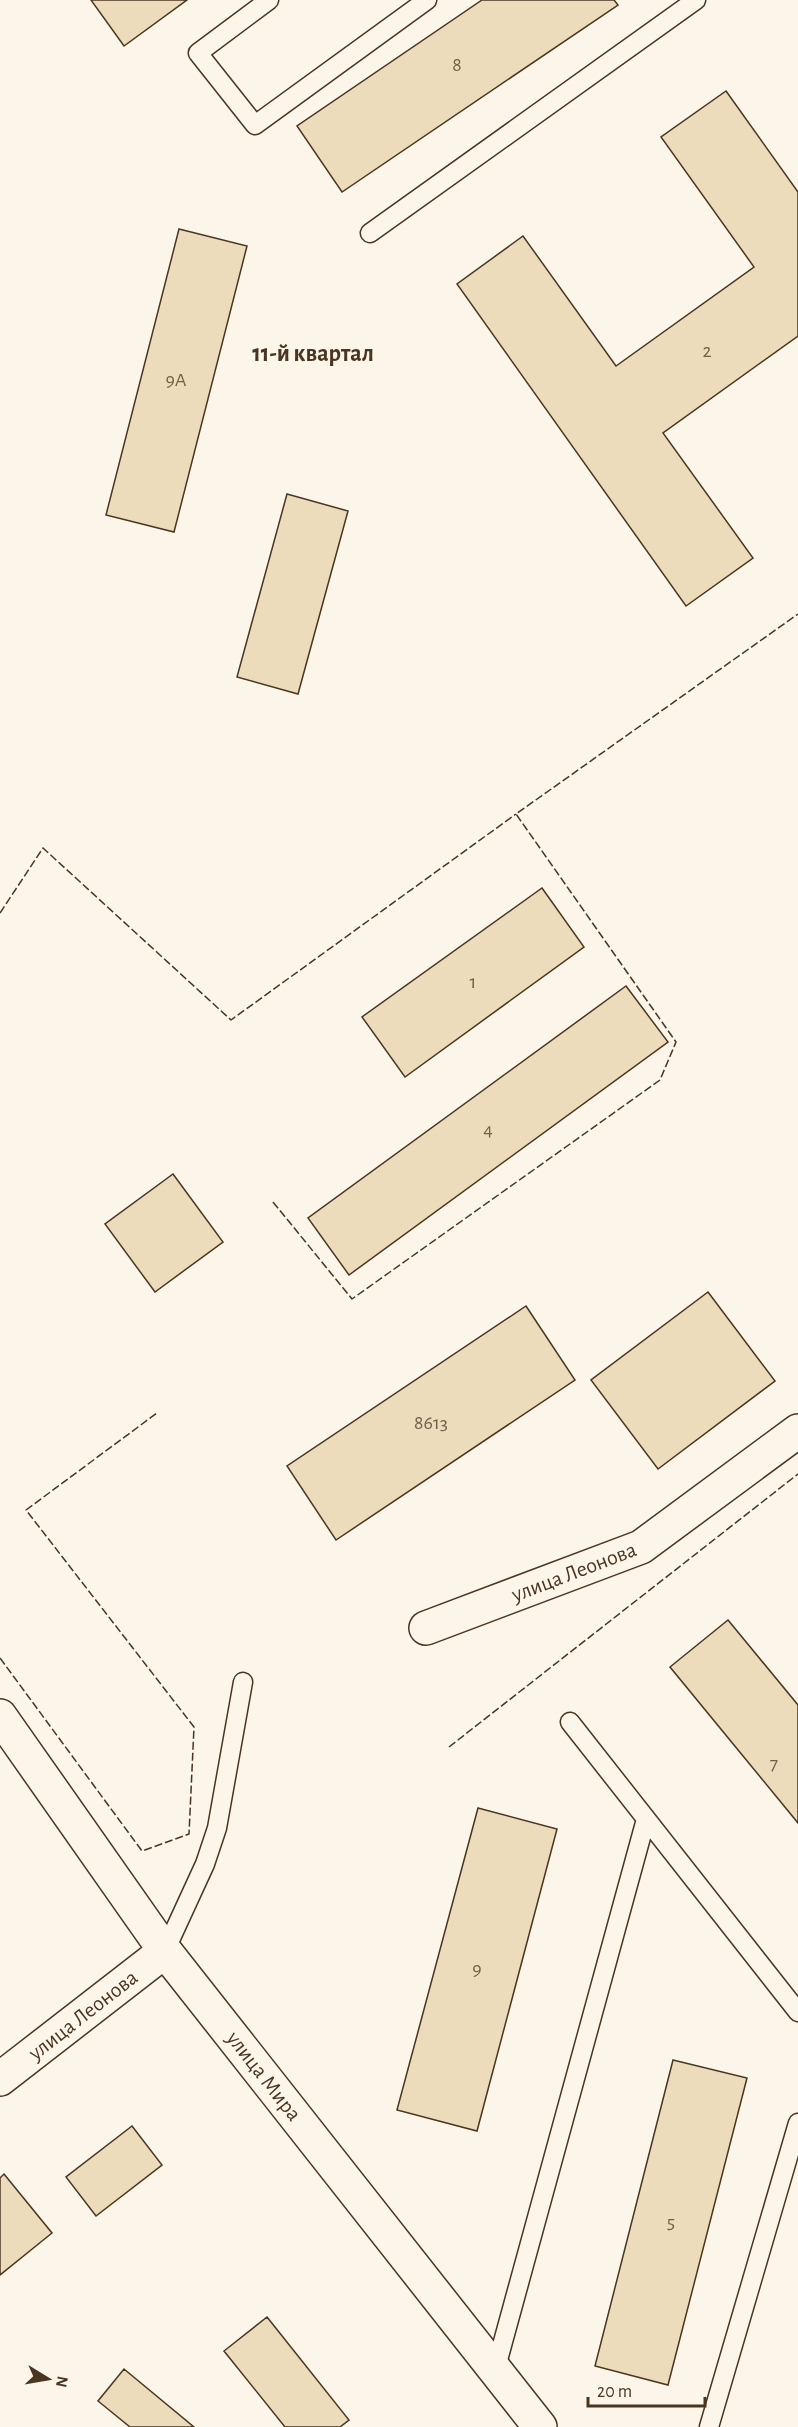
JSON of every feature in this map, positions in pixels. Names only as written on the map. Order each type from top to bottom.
[{"type":"street","name":"улица Леонова","points":[[426,1628],[641,1547],[798,1431]]},
{"type":"street","name":"улица Мира","points":[[0,1716],[165,1951],[540,2427]]},
{"type":"street","name":"улица Леонова","points":[[0,2079],[165,1951]]},
{"type":"lane","points":[[269,0],[198,53],[255,125],[427,0]]},
{"type":"lane","points":[[370,233],[696,0]]},
{"type":"lane","points":[[165,1951],[205,1864],[217,1828],[243,1682]]},
{"type":"lane","points":[[570,1722],[798,2012]]},
{"type":"lane","points":[[495,2371],[646,1820]]},
{"type":"lane","points":[[709,2427],[798,2123]]},
{"type":"building","points":[[91,0],[187,0],[124,46]]},
{"type":"building","points":[[482,0],[614,0],[618,5],[342,192],[297,126]]},
{"type":"building","points":[[726,91],[798,192],[798,336],[663,433],[753,558],[686,606],[457,284],[523,236],[616,366],[754,267],[661,137]]},
{"type":"building","points":[[179,229],[247,246],[174,532],[106,515]]},
{"type":"building","points":[[287,494],[348,511],[298,694],[237,677]]},
{"type":"building","points":[[542,888],[584,947],[405,1077],[362,1017]]},
{"type":"building","points":[[626,986],[668,1042],[349,1275],[308,1218]]},
{"type":"building","points":[[173,1174],[223,1242],[155,1292],[105,1224]]},
{"type":"building","points":[[708,1292],[775,1381],[658,1469],[591,1380]]},
{"type":"building","points":[[526,1306],[575,1380],[336,1540],[287,1466]]},
{"type":"building","points":[[728,1620],[798,1705],[798,1823],[670,1667]]},
{"type":"building","points":[[478,1808],[557,1829],[477,2131],[397,2110]]},
{"type":"building","points":[[673,2060],[747,2078],[668,2385],[595,2366]]},
{"type":"building","points":[[132,2126],[162,2165],[96,2216],[66,2177]]},
{"type":"building","points":[[4,2174],[52,2233],[0,2275],[0,2178]]},
{"type":"building","points":[[267,2317],[349,2420],[340,2427],[285,2427],[224,2351]]},
{"type":"building","points":[[124,2369],[194,2427],[130,2427],[98,2401]]},
{"type":"fence","points":[[273,1202],[352,1299],[660,1080],[676,1042],[516,814],[798,614]]},
{"type":"fence","points":[[0,913],[43,848],[231,1020],[516,814]]},
{"type":"fence","points":[[0,1658],[142,1851],[189,1834],[194,1727],[26,1510],[157,1413]]},
{"type":"fence","points":[[449,1747],[798,1474]]},
{"type":"district","name":"11-й квартал","points":[[313,354]]}]
